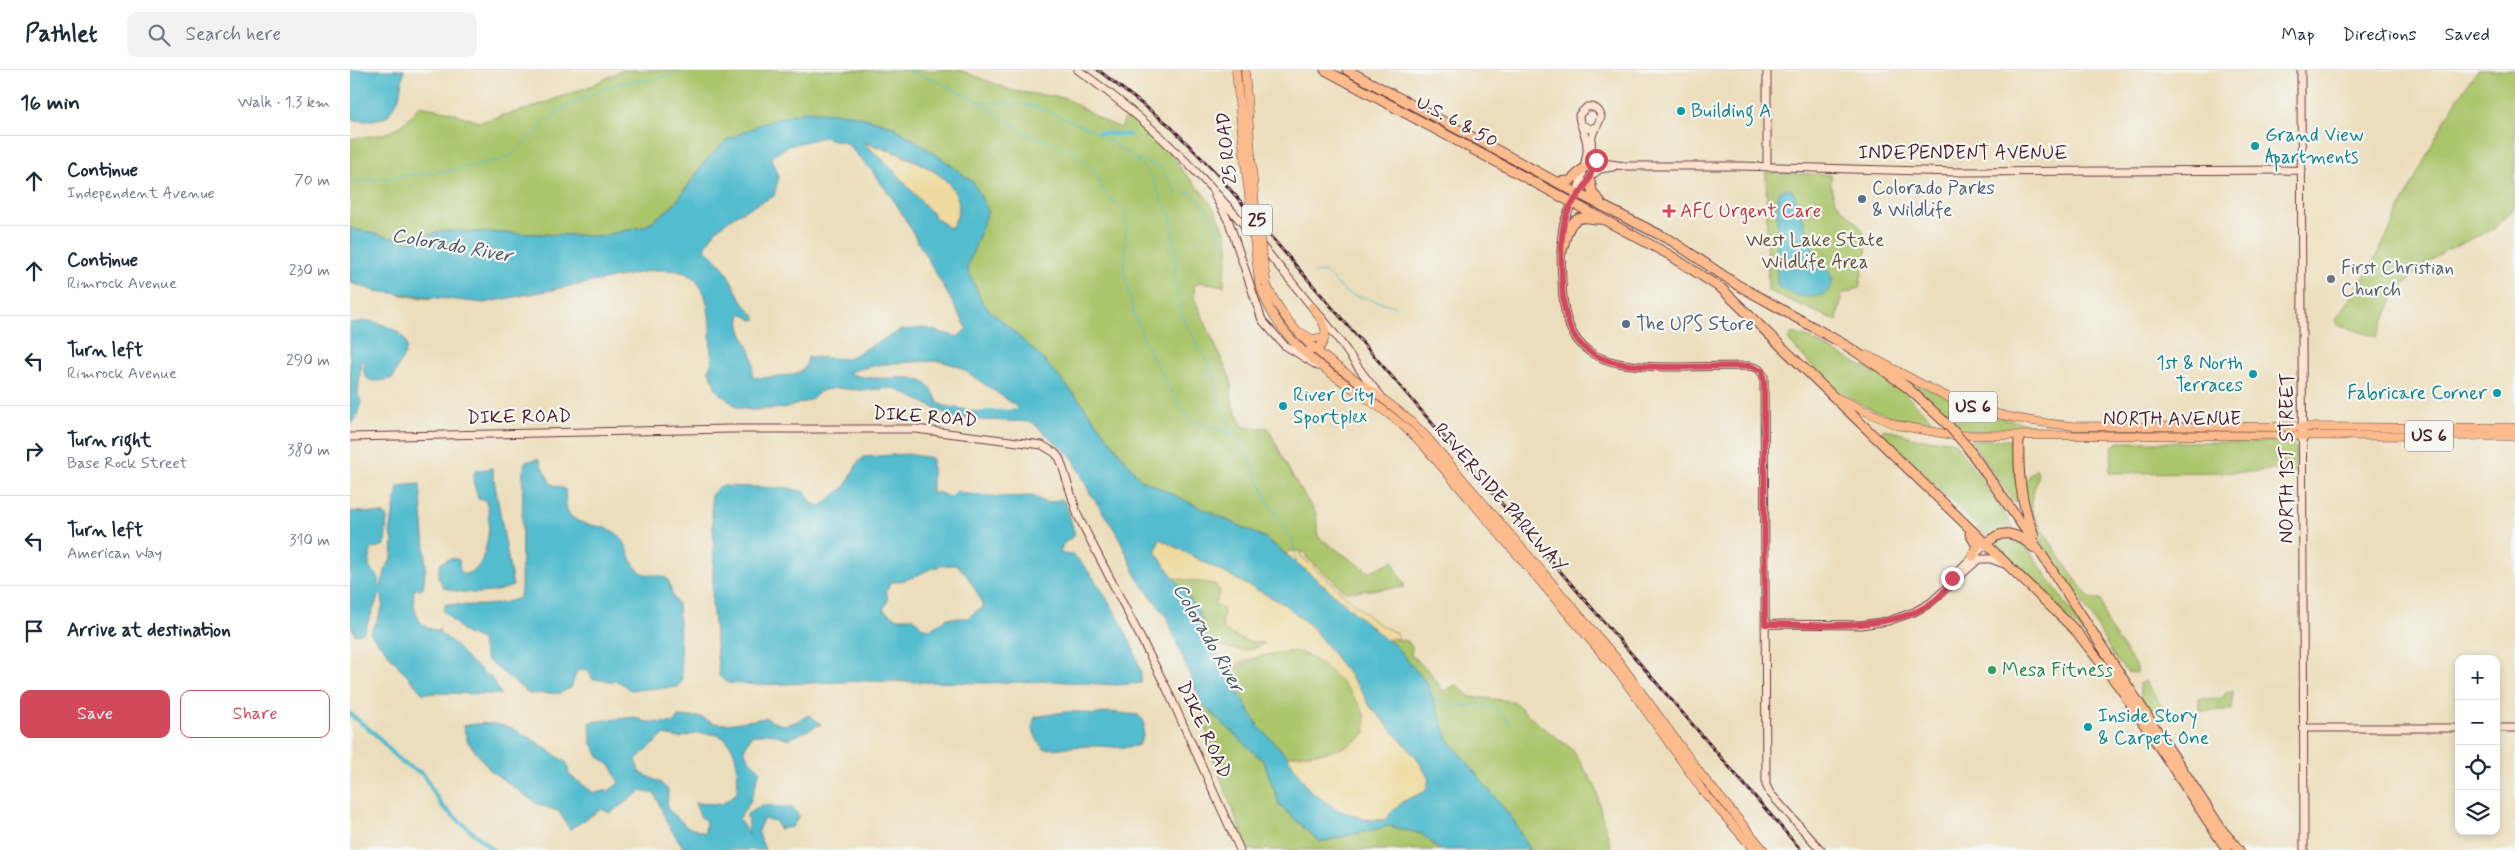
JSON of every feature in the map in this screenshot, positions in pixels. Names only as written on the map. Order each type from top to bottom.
[{"type":"highway","name":"U.S. 6 & 50","points":[[1325,70],[1668,254],[1722,289],[1936,495]]},
{"type":"highway","points":[[1336,70],[1345,72],[1347,70]]},
{"type":"highway","name":"U.S. 6 & 50","points":[[1347,70],[1577,193],[1672,241],[1744,288],[1847,346],[1908,388],[1948,425],[1968,448],[2043,556]]},
{"type":"highway","points":[[1348,83],[1363,84],[1401,105],[1433,116]]},
{"type":"highway","points":[[1555,181],[1570,181],[1584,168]]},
{"type":"highway","points":[[1590,179],[1593,194],[1602,206]]},
{"type":"highway","points":[[1562,251],[1569,230],[1575,220],[1583,218],[1604,219]]},
{"type":"highway","points":[[2019,436],[2018,475],[2021,495],[2043,556],[2222,830],[2238,850]]},
{"type":"highway","points":[[1936,495],[2076,631],[2100,660],[2227,850]]},
{"type":"highway","points":[[1936,495],[1943,508],[1975,540],[1976,549],[1973,556]]},
{"type":"highway","points":[[1986,544],[1999,534],[2013,534],[2027,542],[2043,556]]},
{"type":"main road","name":"25 ROAD","points":[[1236,70],[1267,286],[1286,319],[1301,338],[1314,350],[1387,402]]},
{"type":"main road","name":"25 ROAD","points":[[1245,70],[1248,153],[1259,282],[1273,315],[1307,356],[1380,408]]},
{"type":"main road","points":[[1288,335],[1300,346],[1314,350],[1320,346],[1325,337],[1324,323],[1312,307]]},
{"type":"main road","points":[[1286,319],[1308,338],[1316,340],[1325,337]]},
{"type":"main road","name":"NORTH AVENUE","points":[[1847,346],[1966,404],[2018,419],[2073,426],[2303,432],[2347,436],[2353,432],[2380,432],[2415,428],[2515,436]]},
{"type":"main road","name":"NORTH AVENUE","points":[[1835,397],[1880,418],[1917,430],[1952,435],[2380,432],[2438,436],[2478,432]]},
{"type":"main road","name":"RIVERSIDE PARKWAY","points":[[1387,402],[1421,431],[1622,677],[1704,791],[1754,850]]},
{"type":"main road","name":"RIVERSIDE PARKWAY","points":[[1380,408],[1418,440],[1469,492],[1617,659],[1703,777],[1764,850]]},
{"type":"main road","points":[[2478,432],[2515,429]]},
{"type":"street","name":"RIVERSIDE PARKWAY","points":[[1078,70],[1142,119],[1203,176],[1312,307],[1329,324],[1364,377],[1387,402]]},
{"type":"street","points":[[1766,70],[1767,167]]},
{"type":"street","name":"NORTH 1ST STREET","points":[[2302,70],[2304,849]]},
{"type":"street","points":[[1590,179],[1593,133],[1601,121],[1597,109],[1590,107],[1580,113],[1579,118],[1587,138],[1584,168],[1577,193],[1563,224],[1564,310],[1577,338],[1596,356],[1613,364],[1631,366],[1750,366],[1762,371],[1764,382],[1766,785],[1770,793],[1821,850]]},
{"type":"street","points":[[1582,125],[1591,129],[1597,126]]},
{"type":"street","name":"INDEPENDENT AVENUE","points":[[1593,156],[1603,163],[1624,166]]},
{"type":"street","name":"INDEPENDENT AVENUE","points":[[1577,193],[1600,169],[1624,166],[1767,167],[1957,172],[2302,170]]},
{"type":"street","name":"RIVERSIDE PARKWAY","points":[[1203,176],[1229,222],[1262,320],[1284,345],[1335,375]]},
{"type":"street","name":"DIKE ROAD","points":[[350,436],[731,429],[916,429],[1042,445],[1055,453],[1060,459],[1078,516],[1167,689],[1240,850]]},
{"type":"street","points":[[1950,584],[1952,578],[1986,544]]},
{"type":"street","points":[[1765,624],[1861,624],[1888,621],[1918,610],[1936,598],[1979,559],[1991,559],[2010,566]]},
{"type":"street","points":[[2304,728],[2455,728]]},
{"type":"street","points":[[2500,728],[2515,728]]},
{"type":"green space","points":[[622,70],[960,70],[1013,91],[1065,98],[1104,121],[1121,128],[1128,112],[1164,143],[1181,168],[1198,187],[1222,223],[1228,245],[1224,286],[1200,282],[1194,286],[1194,298],[1231,380],[1232,404],[1243,427],[1268,428],[1291,474],[1316,514],[1318,537],[1369,572],[1393,561],[1405,587],[1346,592],[1307,558],[1305,553],[1293,551],[1286,554],[1265,538],[1140,479],[1075,395],[1039,355],[983,304],[967,268],[974,183],[940,157],[892,126],[851,114],[707,159],[674,205],[646,226],[602,236],[440,231],[430,235],[430,299],[407,296],[350,283],[350,139],[389,132],[404,123],[419,106],[447,111],[479,122],[528,109],[593,85]]},
{"type":"green space","points":[[2477,70],[2515,70],[2515,207],[2494,229],[2444,251],[2417,270],[2394,297],[2377,337],[2338,325],[2336,319],[2375,259],[2440,130],[2457,99]]},
{"type":"green space","name":"West Lake State Wildlife Area","points":[[1766,172],[1831,175],[1831,188],[1839,206],[1858,224],[1863,232],[1866,241],[1866,252],[1859,288],[1842,294],[1837,321],[1768,291]]},
{"type":"green space","points":[[1792,333],[1809,338],[1895,384],[1940,428],[1875,411],[1840,392],[1791,344],[1788,338]]},
{"type":"green space","points":[[1907,379],[1984,414],[2038,426],[2088,430],[1961,431]]},
{"type":"green space","points":[[1884,429],[1919,439],[1954,441],[2093,643],[1882,432]]},
{"type":"green space","points":[[1970,440],[2015,440],[2015,477],[2019,499],[2015,503]]},
{"type":"green space","points":[[2119,442],[2289,442],[2296,448],[2296,472],[2279,468],[2254,472],[2109,473],[2113,446]]},
{"type":"green space","points":[[2037,469],[2038,473],[2031,502],[2033,514],[2089,598],[2101,599],[2107,624],[2137,668],[2137,673],[2127,672],[2121,666],[2090,614],[2041,541],[2031,519],[2025,498],[2027,481]]},
{"type":"green space","points":[[1174,578],[1215,584],[1220,592],[1218,598],[1224,612],[1222,621],[1224,631],[1246,641],[1265,643],[1241,652],[1209,641],[1197,609]]},
{"type":"green space","points":[[1391,638],[1407,641],[1412,647],[1411,655],[1429,671],[1443,691],[1456,685],[1471,697],[1513,701],[1537,723],[1572,749],[1596,788],[1612,850],[1529,850],[1514,821],[1448,739],[1424,680],[1390,640]]},
{"type":"green space","points":[[1295,651],[1326,668],[1353,694],[1364,714],[1366,733],[1347,746],[1329,752],[1287,756],[1258,726],[1226,674],[1250,660]]},
{"type":"green space","points":[[2145,681],[2169,717],[2158,723],[2141,697],[2139,684]]},
{"type":"green space","points":[[2228,691],[2233,691],[2232,710],[2199,711],[2199,699],[2221,698]]},
{"type":"green space","points":[[1201,703],[1264,762],[1280,806],[1320,842],[1389,826],[1422,834],[1440,850],[1248,850],[1210,750]]},
{"type":"sand","points":[[862,142],[915,161],[948,182],[957,196],[959,211],[950,229],[937,219],[889,166]]},
{"type":"sand","points":[[1160,539],[1284,604],[1312,627],[1361,690],[1369,705],[1417,758],[1429,779],[1426,791],[1402,802],[1384,820],[1364,819],[1343,813],[1315,796],[1287,756],[1329,752],[1347,746],[1356,740],[1366,733],[1365,716],[1360,706],[1345,686],[1326,668],[1307,655],[1298,652],[1278,653],[1246,660],[1239,663],[1226,674],[1209,641],[1237,650],[1251,649],[1264,643],[1246,641],[1224,631],[1222,621],[1224,612],[1222,608],[1214,604],[1220,592],[1215,584],[1174,578],[1155,552]]},
{"type":"sand","points":[[1289,551],[1299,551],[1302,557],[1375,622],[1396,633],[1399,638],[1385,640],[1286,554]]},
{"type":"water","points":[[350,70],[404,70],[399,98],[387,117],[367,121],[350,120]]},
{"type":"water","points":[[804,111],[851,114],[892,126],[940,157],[974,183],[988,211],[967,268],[983,304],[1039,355],[1075,395],[1140,479],[1265,538],[1308,572],[1385,639],[1394,644],[1428,685],[1448,739],[1514,821],[1529,850],[1440,850],[1422,834],[1389,826],[1320,842],[1280,806],[1264,762],[1201,703],[1166,616],[1138,579],[1118,535],[1090,493],[1073,458],[1032,422],[957,419],[894,388],[860,390],[835,388],[821,391],[810,400],[786,408],[752,410],[738,408],[717,391],[709,370],[712,361],[710,328],[704,294],[692,277],[679,271],[654,270],[484,303],[375,291],[350,282],[350,228],[411,242],[440,231],[602,236],[646,226],[674,205],[707,159],[727,140],[761,124]],"holes":[[[823,137],[846,143],[872,171],[897,205],[967,328],[958,337],[924,328],[901,330],[847,359],[808,357],[804,368],[797,373],[777,377],[752,377],[752,356],[741,331],[740,319],[742,313],[752,320],[757,319],[742,301],[723,267],[705,250],[709,240],[724,224],[744,211],[774,196],[779,176],[771,157],[788,146]],[[863,142],[896,152],[933,170],[948,182],[957,196],[958,212],[950,229],[937,219],[889,166]],[[940,361],[958,366],[1015,405],[1021,414],[1008,417],[945,406],[938,403],[927,385],[913,378],[868,378],[847,373],[858,369],[905,362]],[[1160,539],[1284,604],[1312,627],[1361,690],[1369,705],[1417,758],[1429,779],[1426,791],[1402,802],[1384,820],[1367,820],[1337,810],[1309,790],[1287,756],[1258,726],[1209,641],[1197,609],[1155,552]]]},
{"type":"water","points":[[1786,188],[1793,191],[1813,248],[1832,278],[1831,287],[1819,296],[1810,297],[1791,294],[1777,285],[1777,198],[1779,192]]},
{"type":"water","points":[[370,321],[390,327],[396,331],[402,336],[407,347],[393,378],[376,381],[367,378],[364,369],[365,362],[361,360],[358,395],[361,402],[356,419],[350,424],[350,323]]},
{"type":"water","points":[[907,454],[932,458],[932,494],[938,492],[951,498],[957,491],[966,494],[1000,497],[1032,496],[1047,503],[1062,499],[1066,504],[1075,535],[1063,544],[1060,553],[1074,556],[1094,579],[1106,597],[1128,636],[1136,655],[1141,683],[1117,685],[1050,681],[987,683],[865,681],[758,685],[728,683],[719,676],[712,602],[714,545],[711,495],[720,486],[788,488],[805,492],[813,504],[821,506],[846,486],[858,462],[864,457]],"holes":[[[957,565],[977,592],[983,609],[978,610],[968,618],[948,618],[931,629],[923,628],[914,618],[897,618],[883,610],[888,600],[886,592],[891,582],[903,581],[942,566]]]},
{"type":"water","points":[[538,459],[551,484],[565,489],[568,512],[573,518],[616,533],[624,541],[637,569],[668,580],[673,597],[678,604],[682,681],[677,687],[630,690],[620,682],[592,679],[588,669],[577,671],[571,688],[560,693],[529,694],[486,659],[481,640],[465,633],[443,611],[446,604],[492,604],[519,598],[521,591],[523,471],[525,462]]},
{"type":"water","points":[[492,468],[513,586],[496,591],[478,593],[444,588],[438,577],[440,564],[450,559],[459,560],[460,572],[466,574],[476,569],[484,555],[489,515],[485,500],[478,499],[473,480],[475,471]]},
{"type":"water","points":[[420,484],[426,564],[423,589],[414,589],[415,611],[426,627],[440,630],[438,633],[451,641],[485,675],[490,676],[501,694],[422,693],[370,633],[383,605],[382,596],[379,595],[364,632],[355,635],[350,623],[350,511],[384,514],[387,518],[385,545],[371,549],[369,567],[379,577],[378,586],[381,587],[386,568],[392,558],[393,540],[390,533],[398,486]]},
{"type":"water","points":[[1064,712],[1083,712],[1093,715],[1108,712],[1138,715],[1144,721],[1143,736],[1139,745],[1133,746],[1082,746],[1044,749],[1035,734],[1033,726],[1035,717]]},
{"type":"water","points":[[809,715],[821,724],[789,739],[769,733],[751,736],[744,750],[750,761],[760,770],[751,800],[739,819],[749,835],[747,814],[763,805],[793,808],[799,816],[792,827],[779,829],[776,821],[763,819],[758,831],[765,850],[685,850],[668,825],[655,794],[641,791],[610,813],[602,809],[570,829],[558,811],[537,804],[490,770],[468,742],[463,726],[495,724],[519,732],[567,763],[569,775],[594,793],[610,790],[619,783],[612,767],[600,758],[591,742],[590,722],[635,717],[646,722],[674,723],[678,717],[701,717],[713,723],[727,724],[766,718],[783,725]],"holes":[[[697,733],[718,735],[727,741],[734,754],[737,770],[737,793],[722,804],[695,803],[700,816],[706,821],[705,833],[687,827],[667,808],[668,790],[661,783],[639,772],[636,759],[664,735],[680,738]]]},
{"type":"waterway","points":[[350,182],[448,171],[500,160],[513,154],[558,111],[587,97],[619,83],[656,79],[688,70]]},
{"type":"waterway","points":[[905,70],[934,80],[978,101],[1027,105],[1048,111],[1099,133],[1135,159],[1161,167],[1177,195]]},
{"type":"waterway","points":[[978,101],[1028,134],[1071,150],[1098,177],[1104,193],[1126,212],[1124,272],[1134,314],[1147,348],[1176,399],[1192,422],[1231,433],[1247,454],[1265,495],[1285,530],[1292,537],[1296,561]]},
{"type":"waterway","points":[[1099,133],[1129,135]]},
{"type":"waterway","points":[[1136,160],[1152,177],[1162,202],[1172,218],[1177,297],[1182,317],[1214,375],[1219,403],[1225,413],[1231,432]]},
{"type":"waterway","points":[[1186,194],[1191,192],[1213,216],[1226,253]]},
{"type":"waterway","points":[[1313,273],[1325,272],[1346,293],[1395,306]]},
{"type":"waterway","name":"Colorado River","points":[[986,414],[1027,413]]},
{"type":"waterway","points":[[1431,697],[1450,704],[1489,706],[1503,715],[1511,725]]},
{"type":"waterway","points":[[350,714],[374,733],[401,762],[423,774],[442,806],[493,850]]},
{"type":"railway","points":[[1098,70],[1169,125],[1215,172],[1801,850]]},
{"type":"place","name":"Building A","points":[[1681,111]]},
{"type":"place","name":"Grand View Apartments","points":[[2255,146]]},
{"type":"place","name":"Colorado Parks & Wildlife","points":[[1862,199]]},
{"type":"place","name":"AFC Urgent Care","points":[[1669,211]]},
{"type":"place","name":"First Christian Church","points":[[2331,279]]},
{"type":"place","name":"The UPS Store","points":[[1626,324]]},
{"type":"place","name":"1st & North Terraces","points":[[2253,374]]},
{"type":"place","name":"Fabricare Corner","points":[[2497,393]]},
{"type":"place","name":"River City Sportplex","points":[[1283,406]]},
{"type":"place","name":"Mesa Fitness","points":[[1992,670]]},
{"type":"place","name":"Inside Story & Carpet One","points":[[2088,727]]},
{"type":"route","points":[[1596,160],[1593,156],[1590,181],[1587,186],[1577,193],[1568,211],[1562,231],[1562,303],[1572,332],[1585,348],[1613,364],[1623,366],[1750,366],[1762,371],[1764,376],[1765,624],[1873,624],[1888,621],[1903,617],[1930,603],[1950,584],[1952,578]]}]
